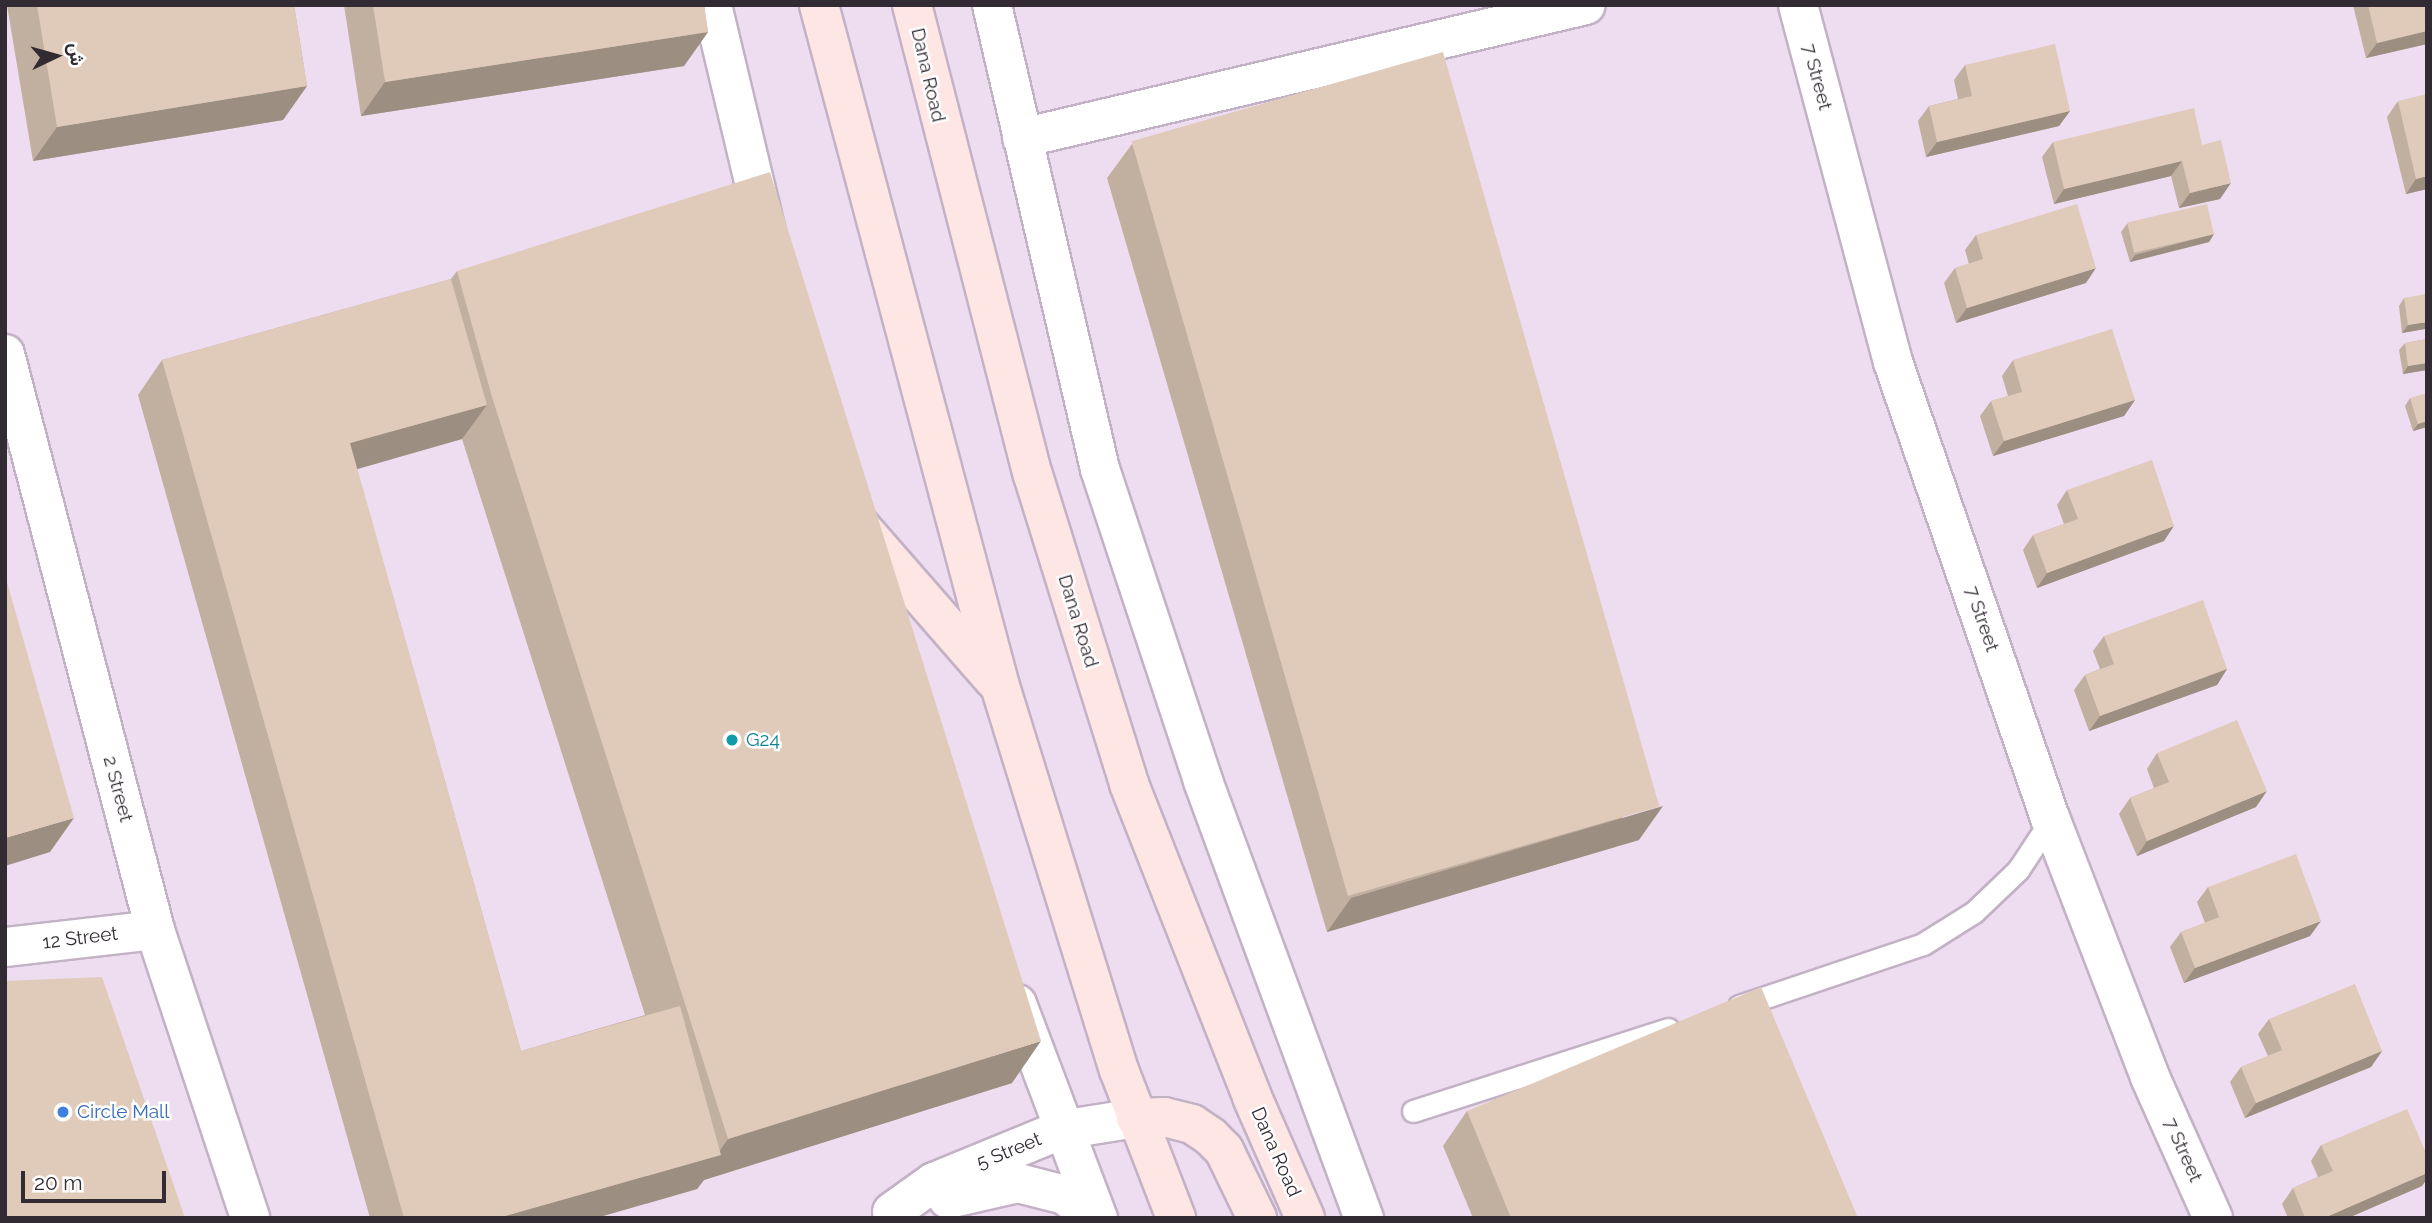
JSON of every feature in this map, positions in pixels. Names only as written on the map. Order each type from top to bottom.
[{"type":"street","points":[[712,5],[775,259]]},
{"type":"street","points":[[818,5],[1000,686],[1136,1118],[1176,1218]]},
{"type":"street","name":"Dana Road","points":[[912,5],[1033,475],[1129,784],[1252,1097],[1305,1218]]},
{"type":"street","points":[[992,5],[1100,469],[1203,781],[1364,1218]]},
{"type":"street","points":[[1022,138],[1586,5]]},
{"type":"street","name":"7 Street","points":[[1798,5],[1893,362],[2051,820],[2150,1077],[2213,1218]]},
{"type":"street","name":"2 Street","points":[[5,354],[155,930],[250,1218]]},
{"type":"street","points":[[880,606],[844,500],[1000,686]]},
{"type":"street","name":"12 Street","points":[[5,947],[155,930]]},
{"type":"street","points":[[1007,976],[1095,1218]]},
{"type":"street","points":[[1136,1118],[1164,1117],[1192,1125],[1211,1137],[1224,1150],[1257,1218]]},
{"type":"street","name":"5 Street","points":[[883,1215],[934,1182],[1061,1130],[1136,1118]]},
{"type":"street","name":"5 Street","points":[[883,1215],[1018,1183],[1065,1195],[1095,1218]]},
{"type":"lane","points":[[1719,1012],[1923,944],[1974,912],[2018,870],[2051,820]]},
{"type":"lane","points":[[1413,1111],[1692,1021]]},
{"type":"building","points":[[37,5],[294,5],[307,86],[57,127]]},
{"type":"building","points":[[373,5],[704,5],[708,32],[385,82]]},
{"type":"building","points":[[2368,5],[2427,5],[2427,31],[2377,43]]},
{"type":"building","points":[[2055,44],[2070,111],[1937,142],[1929,106],[1972,96],[1965,65]]},
{"type":"building","points":[[1443,52],[1659,807],[1348,896],[1132,141]]},
{"type":"building","points":[[2427,94],[2427,176],[2416,179],[2398,101]]},
{"type":"building","points":[[2194,108],[2202,145],[2221,140],[2231,183],[2190,193],[2182,161],[2064,189],[2053,142]]},
{"type":"building","name":"G24","points":[[770,172],[1041,1041],[728,1139],[492,397],[457,271]]},
{"type":"building","points":[[2077,204],[2096,268],[1967,308],[1955,268],[1983,259],[1976,235]]},
{"type":"building","points":[[2207,204],[2214,234],[2134,253],[2127,222]]},
{"type":"building","points":[[451,279],[487,405],[350,443],[521,1051],[680,1006],[721,1155],[498,1218],[404,1218],[162,360]]},
{"type":"building","points":[[2426,294],[2427,322],[2408,325],[2404,298]]},
{"type":"building","points":[[2112,329],[2135,400],[2004,441],[1991,401],[2022,392],[2013,360]]},
{"type":"building","points":[[2427,339],[2427,363],[2408,366],[2405,343]]},
{"type":"building","points":[[2427,393],[2427,421],[2418,424],[2410,398]]},
{"type":"building","points":[[2152,460],[2174,526],[2047,573],[2033,535],[2078,519],[2067,490]]},
{"type":"building","points":[[5,575],[74,818],[5,838]]},
{"type":"building","points":[[2203,600],[2227,669],[2100,716],[2085,675],[2114,664],[2104,636]]},
{"type":"building","points":[[2237,720],[2267,791],[2147,841],[2130,798],[2169,782],[2157,753]]},
{"type":"building","points":[[2296,854],[2321,921],[2195,968],[2181,932],[2219,917],[2208,887]]},
{"type":"building","name":"Circle Mall","points":[[102,977],[185,1218],[5,1218],[5,981]]},
{"type":"building","points":[[2355,984],[2382,1051],[2256,1103],[2241,1067],[2282,1050],[2269,1019]]},
{"type":"building","points":[[1761,987],[1858,1218],[1511,1218],[1467,1111]]},
{"type":"building","points":[[2407,1109],[2427,1155],[2427,1173],[2324,1218],[2305,1218],[2293,1188],[2333,1171],[2321,1145]]},
{"type":"place","name":"G24","points":[[732,740]]},
{"type":"place","name":"Circle Mall","points":[[63,1112]]}]
